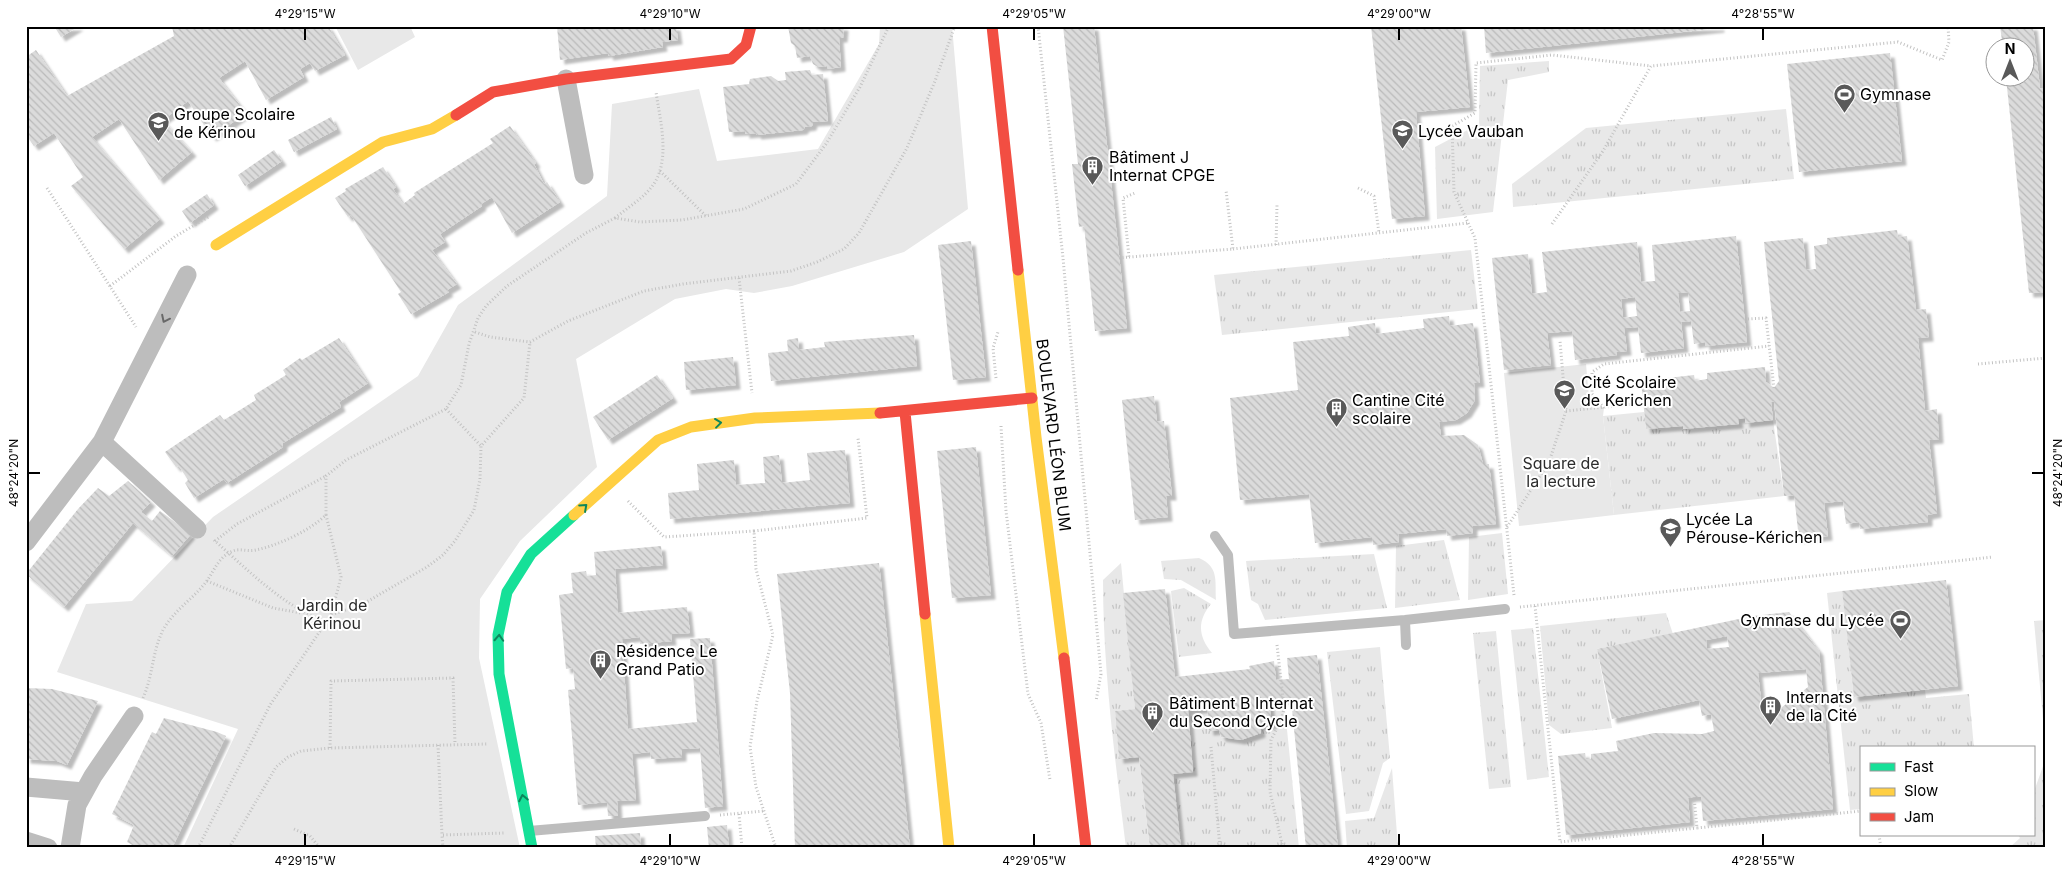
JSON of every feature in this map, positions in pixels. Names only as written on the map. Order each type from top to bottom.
[{"type":"street","points":[[216,245],[294,195],[383,142],[432,129],[492,92],[566,79],[731,59],[746,45],[751,26]]},
{"type":"street","name":"BOULEVARD LÉON BLUM","points":[[992,26],[1032,398],[1086,848]]},
{"type":"street","points":[[566,79],[584,175]]},
{"type":"street","points":[[26,542],[102,442],[187,275]]},
{"type":"street","points":[[532,847],[499,674],[498,635],[508,592],[531,554],[658,440],[691,427],[755,418],[905,412],[1032,398]]},
{"type":"street","points":[[905,412],[949,848]]},
{"type":"street","points":[[102,442],[197,529]]},
{"type":"street","points":[[70,848],[77,805],[134,716]]},
{"type":"street","points":[[26,787],[84,792]]},
{"type":"street","points":[[26,841],[48,848]]},
{"type":"lane","points":[[1215,536],[1228,555],[1234,634],[1405,620],[1505,609]]},
{"type":"lane","points":[[1405,620],[1406,645]]},
{"type":"lane","points":[[529,831],[705,816]]},
{"type":"path","points":[[614,218],[640,222],[707,217],[744,209],[796,184],[826,144],[860,87],[889,26]]},
{"type":"path","points":[[475,332],[490,337],[530,342],[568,322],[644,291],[683,284],[791,271],[817,262],[844,248],[859,233],[907,148],[936,81],[955,26]]},
{"type":"path","points":[[1038,26],[1063,258],[1101,674],[1096,702]]},
{"type":"path","points":[[1516,607],[1476,238],[1454,192],[1452,126],[1476,113],[1476,63],[1552,55],[1651,66],[1898,42],[1942,60],[1949,42],[1948,26]]},
{"type":"path","points":[[1552,224],[1603,151],[1651,66]]},
{"type":"path","points":[[215,541],[237,524],[326,476],[346,460],[446,408],[460,385],[469,344],[475,332],[478,318],[492,298],[586,233],[614,218],[653,185],[660,171],[662,154],[653,67]]},
{"type":"path","points":[[660,171],[707,217]]},
{"type":"path","points":[[47,188],[150,349]]},
{"type":"path","points":[[1358,188],[1374,196],[1379,233]]},
{"type":"path","points":[[1226,190],[1233,249]]},
{"type":"path","points":[[1129,257],[1123,198],[1135,193]]},
{"type":"path","points":[[1276,245],[1277,205]]},
{"type":"path","points":[[1119,258],[1276,245],[1468,223]]},
{"type":"path","points":[[739,278],[755,418]]},
{"type":"path","points":[[1748,320],[1766,318],[1774,388]]},
{"type":"path","points":[[1507,527],[1549,462],[1566,411],[1560,341]]},
{"type":"path","points":[[198,848],[270,705],[325,622],[331,616],[363,604],[427,567],[444,555],[455,541],[474,510],[480,479],[481,446],[524,398],[530,342]]},
{"type":"path","points":[[1604,408],[1592,394],[1592,372],[1604,364],[1769,346]]},
{"type":"path","points":[[1978,364],[2046,358]]},
{"type":"path","points":[[1566,411],[1643,403]]},
{"type":"path","points":[[446,408],[481,446]]},
{"type":"path","points":[[610,484],[664,537],[754,531],[868,518],[855,414]]},
{"type":"path","points":[[1000,420],[1006,511],[1028,694],[1041,723],[1052,790]]},
{"type":"path","points":[[326,476],[326,515],[341,577],[331,616]]},
{"type":"path","points":[[134,716],[150,684],[152,662],[163,630],[174,614],[207,581],[221,558],[235,550],[254,551],[306,531],[326,515]]},
{"type":"path","points":[[754,531],[756,569],[773,635],[757,701],[750,748],[756,787],[776,848]]},
{"type":"path","points":[[228,554],[304,614]]},
{"type":"path","points":[[1505,609],[1993,557]]},
{"type":"path","points":[[207,581],[273,608],[304,614],[325,622]]},
{"type":"path","points":[[1535,606],[1560,842],[1860,811]]},
{"type":"path","points":[[1278,650],[1284,707],[1282,718],[1271,740],[1270,792],[1282,848]]},
{"type":"path","points":[[330,748],[331,681],[453,678],[455,744]]},
{"type":"path","points":[[229,848],[276,767],[288,757],[302,751],[330,748],[512,743]]},
{"type":"path","points":[[438,745],[443,848]]},
{"type":"path","points":[[1212,747],[1220,848]]},
{"type":"path","points":[[1694,797],[1697,828]]},
{"type":"path","points":[[705,816],[764,810]]},
{"type":"path","points":[[739,814],[742,848]]},
{"type":"path","points":[[294,829],[310,836],[320,848]]},
{"type":"path","points":[[442,835],[505,833],[505,840]]},
{"type":"green space","points":[[335,26],[410,26],[415,37],[358,70]]},
{"type":"green space","name":"Jardin de Kérinou","points":[[880,26],[952,26],[968,209],[904,252],[792,286],[754,293],[726,289],[675,299],[576,359],[597,467],[520,541],[480,599],[479,658],[520,848],[183,848],[238,729],[57,672],[86,604],[132,601],[213,517],[418,376],[458,305],[607,196],[612,104],[699,89],[717,161],[818,149],[879,44]]},
{"type":"green space","points":[[1549,61],[1549,72],[1508,80],[1493,212],[1437,219],[1435,147],[1479,124],[1480,66]]},
{"type":"green space","points":[[1786,109],[1794,179],[1513,207],[1512,184],[1586,128]]},
{"type":"green space","points":[[1471,250],[1478,309],[1222,335],[1214,275]]},
{"type":"green space","name":"Square de la lecture","points":[[1586,364],[1589,398],[1604,408],[1603,416],[1614,515],[1519,526],[1504,373]]},
{"type":"green space","points":[[1644,412],[1646,429],[1683,426],[1683,429],[1738,424],[1738,419],[1745,418],[1746,423],[1773,420],[1784,496],[1614,515],[1603,416]]},
{"type":"green space","points":[[1502,533],[1508,594],[1468,600],[1469,537]]},
{"type":"green space","points":[[1444,540],[1460,600],[1395,608],[1396,546]]},
{"type":"green space","points":[[1374,554],[1387,608],[1265,620],[1258,604],[1251,600],[1246,561]]},
{"type":"green space","points":[[1199,558],[1213,570],[1216,600],[1181,580],[1164,579],[1161,561]]},
{"type":"green space","points":[[1121,563],[1135,709],[1115,711],[1119,759],[1139,757],[1150,848],[1126,848],[1110,714],[1103,580]]},
{"type":"green space","points":[[1184,588],[1211,604],[1203,616],[1201,628],[1204,641],[1212,653],[1179,657],[1171,591]]},
{"type":"green space","points":[[1842,591],[1854,697],[1925,690],[1926,698],[1969,694],[1974,746],[1860,746],[1860,809],[1850,810],[1827,593]]},
{"type":"green space","points":[[1666,613],[1673,634],[1597,649],[1612,728],[1561,734],[1549,725],[1540,626]]},
{"type":"green space","points":[[2046,620],[2046,741],[2045,741],[2034,621]]},
{"type":"green space","points":[[1533,628],[1549,777],[1527,780],[1511,630]]},
{"type":"green space","points":[[1496,631],[1511,787],[1489,789],[1473,633]]},
{"type":"green space","points":[[1380,647],[1390,758],[1383,763],[1369,811],[1346,814],[1327,652]]},
{"type":"green space","points":[[1284,700],[1299,848],[1181,848],[1173,774],[1193,771],[1188,710],[1207,708],[1209,731],[1219,730],[1221,737],[1241,740],[1261,733],[1260,726],[1269,701]]},
{"type":"green space","points":[[2046,758],[2046,848],[2009,848],[2020,838],[2019,836],[2034,836],[2034,791]]},
{"type":"green space","points":[[1392,768],[1398,848],[1347,848],[1345,821],[1374,818]]},
{"type":"building","points":[[54,26],[79,26],[61,37]]},
{"type":"building","name":"Groupe Scolaire de Kérinou","points":[[172,26],[328,26],[345,55],[315,71],[310,63],[300,69],[304,77],[266,100],[245,61],[219,78],[246,113],[212,137],[188,101],[163,120],[192,152],[159,180],[119,119],[92,137],[160,219],[124,249],[71,186],[83,177],[54,133],[34,146],[26,135],[26,57],[36,50],[67,96],[174,36]]},
{"type":"building","points":[[557,26],[676,26],[678,40],[662,42],[663,47],[609,56],[608,53],[560,60]]},
{"type":"building","points":[[788,26],[844,26],[843,38],[839,38],[841,67],[828,69],[827,66],[818,67],[813,64],[810,56],[797,58],[795,46],[791,43]]},
{"type":"building","name":"Bâtiment J Internat CPGE","points":[[1063,26],[1094,26],[1127,328],[1095,331],[1084,226],[1079,227],[1072,164],[1078,164]]},
{"type":"building","name":"Lycée Vauban","points":[[1371,26],[1461,26],[1470,107],[1416,112],[1425,216],[1392,219]]},
{"type":"building","points":[[1484,26],[1720,26],[1720,28],[1486,53]]},
{"type":"building","points":[[2000,26],[2033,26],[2040,88],[2046,88],[2046,292],[2029,293],[2007,88],[2034,88],[2034,38],[2002,38]]},
{"type":"building","name":"Gymnase","points":[[1890,53],[1902,161],[1799,172],[1787,64]]},
{"type":"building","points":[[810,70],[812,75],[823,74],[828,121],[813,122],[812,126],[805,127],[803,130],[757,135],[756,133],[745,134],[745,131],[729,132],[723,87],[749,84],[750,79],[771,76],[778,81],[786,80],[785,72]]},
{"type":"building","points":[[331,117],[337,129],[294,152],[288,140]]},
{"type":"building","points":[[510,126],[536,163],[534,164],[544,184],[547,182],[560,202],[512,233],[492,197],[481,204],[482,206],[440,234],[445,242],[432,250],[457,284],[447,290],[449,292],[411,314],[398,294],[401,292],[351,215],[348,217],[335,198],[346,191],[345,189],[383,167],[396,187],[393,189],[403,204],[415,195],[414,193],[493,143],[490,139]]},
{"type":"building","points":[[274,150],[282,161],[245,186],[238,175]]},
{"type":"building","points":[[207,194],[214,205],[190,223],[182,211]]},
{"type":"building","points":[[1897,230],[1898,237],[1907,236],[1916,310],[1926,309],[1929,337],[1918,338],[1925,411],[1937,409],[1939,439],[1929,440],[1937,513],[1928,515],[1928,522],[1860,529],[1859,522],[1846,524],[1843,501],[1824,503],[1828,536],[1799,539],[1794,495],[1784,496],[1774,401],[1771,402],[1773,420],[1745,423],[1745,418],[1738,419],[1739,424],[1683,429],[1683,426],[1646,429],[1641,381],[1694,375],[1695,381],[1707,379],[1707,373],[1765,367],[1766,382],[1774,388],[1779,381],[1764,242],[1803,238],[1806,270],[1816,269],[1814,246],[1827,244],[1827,238]]},
{"type":"building","points":[[1736,236],[1747,342],[1705,346],[1705,342],[1694,344],[1691,321],[1681,322],[1684,348],[1641,353],[1638,327],[1624,328],[1627,351],[1616,352],[1617,355],[1575,360],[1572,331],[1547,333],[1551,365],[1504,370],[1492,258],[1528,254],[1532,294],[1547,292],[1542,252],[1637,242],[1641,282],[1655,281],[1652,245]],"holes":[[[1688,292],[1690,311],[1680,312],[1678,293]],[[1635,297],[1637,316],[1623,318],[1621,299]]]},
{"type":"building","points":[[971,241],[986,377],[953,380],[938,245]]},
{"type":"building","name":"Cantine Cité scolaire","points":[[1449,316],[1450,326],[1473,323],[1480,383],[1474,383],[1475,400],[1467,413],[1456,420],[1439,422],[1441,436],[1464,435],[1478,445],[1483,464],[1489,464],[1496,524],[1473,526],[1473,533],[1447,536],[1446,529],[1398,534],[1399,542],[1373,545],[1372,537],[1315,543],[1309,494],[1240,500],[1230,398],[1298,390],[1293,342],[1349,336],[1348,327],[1375,323],[1376,334],[1424,328],[1423,319]]},
{"type":"building","points":[[914,335],[917,366],[771,381],[768,353],[788,351],[787,340],[798,338],[799,350],[825,347],[824,342]]},
{"type":"building","points":[[339,338],[368,383],[339,402],[341,407],[283,443],[283,447],[227,483],[224,479],[194,498],[185,483],[188,480],[179,466],[176,467],[165,452],[220,415],[224,420],[256,400],[254,395],[286,375],[283,370],[300,358],[302,360]]},
{"type":"building","points":[[733,357],[736,385],[686,390],[684,362]]},
{"type":"building","points":[[657,375],[673,398],[608,440],[593,417]]},
{"type":"building","points":[[1154,396],[1157,422],[1164,421],[1172,496],[1166,496],[1168,517],[1135,520],[1122,400]]},
{"type":"building","points":[[976,447],[991,595],[952,598],[937,451]]},
{"type":"building","points":[[845,450],[850,503],[670,519],[668,493],[699,490],[697,464],[734,460],[736,485],[765,483],[763,457],[779,455],[782,483],[810,480],[807,453]]},
{"type":"building","points":[[128,481],[151,502],[141,512],[152,521],[160,511],[191,534],[172,556],[133,523],[64,607],[26,574],[78,509],[98,488],[109,496]]},
{"type":"building","name":"Résidence Le Grand Patio","points":[[661,546],[663,565],[615,569],[618,613],[687,607],[690,633],[671,634],[672,641],[640,644],[640,637],[622,639],[628,729],[697,722],[690,639],[710,638],[723,806],[705,808],[700,748],[682,749],[682,757],[651,759],[650,752],[632,754],[636,800],[617,801],[618,816],[608,816],[607,802],[578,805],[568,690],[575,689],[573,668],[566,669],[559,595],[573,593],[571,573],[586,571],[587,576],[596,575],[594,552]]},
{"type":"building","points":[[879,563],[910,848],[795,848],[790,693],[777,574]]},
{"type":"building","name":"Gymnase du Lycée","points":[[1946,580],[1958,686],[1854,697],[1842,591]]},
{"type":"building","points":[[1165,589],[1175,677],[1250,669],[1249,666],[1274,661],[1276,680],[1289,679],[1287,658],[1317,655],[1338,848],[1306,848],[1291,699],[1269,701],[1272,725],[1260,726],[1261,733],[1241,740],[1221,737],[1219,730],[1209,731],[1207,708],[1188,710],[1193,772],[1173,774],[1181,848],[1150,848],[1139,757],[1119,759],[1115,711],[1135,709],[1123,593]]},
{"type":"building","name":"Internats de la Cité","points":[[1789,612],[1819,651],[1833,809],[1703,821],[1701,797],[1694,797],[1688,798],[1690,822],[1566,835],[1558,756],[1585,753],[1586,759],[1591,759],[1591,754],[1618,751],[1616,741],[1654,733],[1702,734],[1714,731],[1711,714],[1702,716],[1699,700],[1612,719],[1597,649],[1753,616]],"holes":[[[1727,636],[1729,647],[1707,649],[1706,640]],[[1806,669],[1808,687],[1777,711],[1778,716],[1763,718],[1758,673]]]},
{"type":"building","points":[[26,688],[52,689],[98,701],[67,765],[57,761],[26,759]]},
{"type":"building","points":[[164,718],[226,736],[172,848],[138,848],[127,842],[134,825],[112,814],[152,732],[156,734]]},
{"type":"building","points":[[727,825],[729,848],[709,848],[707,827]]},
{"type":"building","points":[[640,833],[641,848],[596,848],[595,836]]},
{"type":"traffic: fast","points":[[532,848],[499,674],[498,635],[507,592],[531,554],[574,515]]},
{"type":"traffic: slow","points":[[216,245],[383,142],[432,129],[456,115]]},
{"type":"traffic: slow","points":[[1018,270],[1036,437],[1064,658]]},
{"type":"traffic: slow","points":[[574,515],[658,440],[691,427],[755,418],[880,413]]},
{"type":"traffic: slow","points":[[925,614],[949,848]]},
{"type":"traffic: jam","points":[[456,115],[493,92],[566,79],[731,59],[746,45],[751,26]]},
{"type":"traffic: jam","points":[[992,26],[1018,270]]},
{"type":"traffic: jam","points":[[880,413],[1032,398]]},
{"type":"traffic: jam","points":[[905,412],[925,614]]},
{"type":"traffic: jam","points":[[1064,658],[1086,848]]},
{"type":"place","name":"Gymnase","points":[[1844,113]]},
{"type":"place","name":"Groupe Scolaire de Kérinou","points":[[158,142]]},
{"type":"place","name":"Lycée Vauban","points":[[1402,150]]},
{"type":"place","name":"Bâtiment J Internat CPGE","points":[[1093,185]]},
{"type":"place","name":"Cité Scolaire de Kerichen","points":[[1565,410]]},
{"type":"place","name":"Cantine Cité scolaire","points":[[1336,428]]},
{"type":"place","name":"Lycée La Pérouse-Kérichen","points":[[1670,547]]},
{"type":"place","name":"Gymnase du Lycée","points":[[1900,639]]},
{"type":"place","name":"Résidence Le Grand Patio","points":[[600,679]]},
{"type":"place","name":"Internats de la Cité","points":[[1770,725]]},
{"type":"place","name":"Bâtiment B Internat du Second Cycle","points":[[1153,731]]}]
